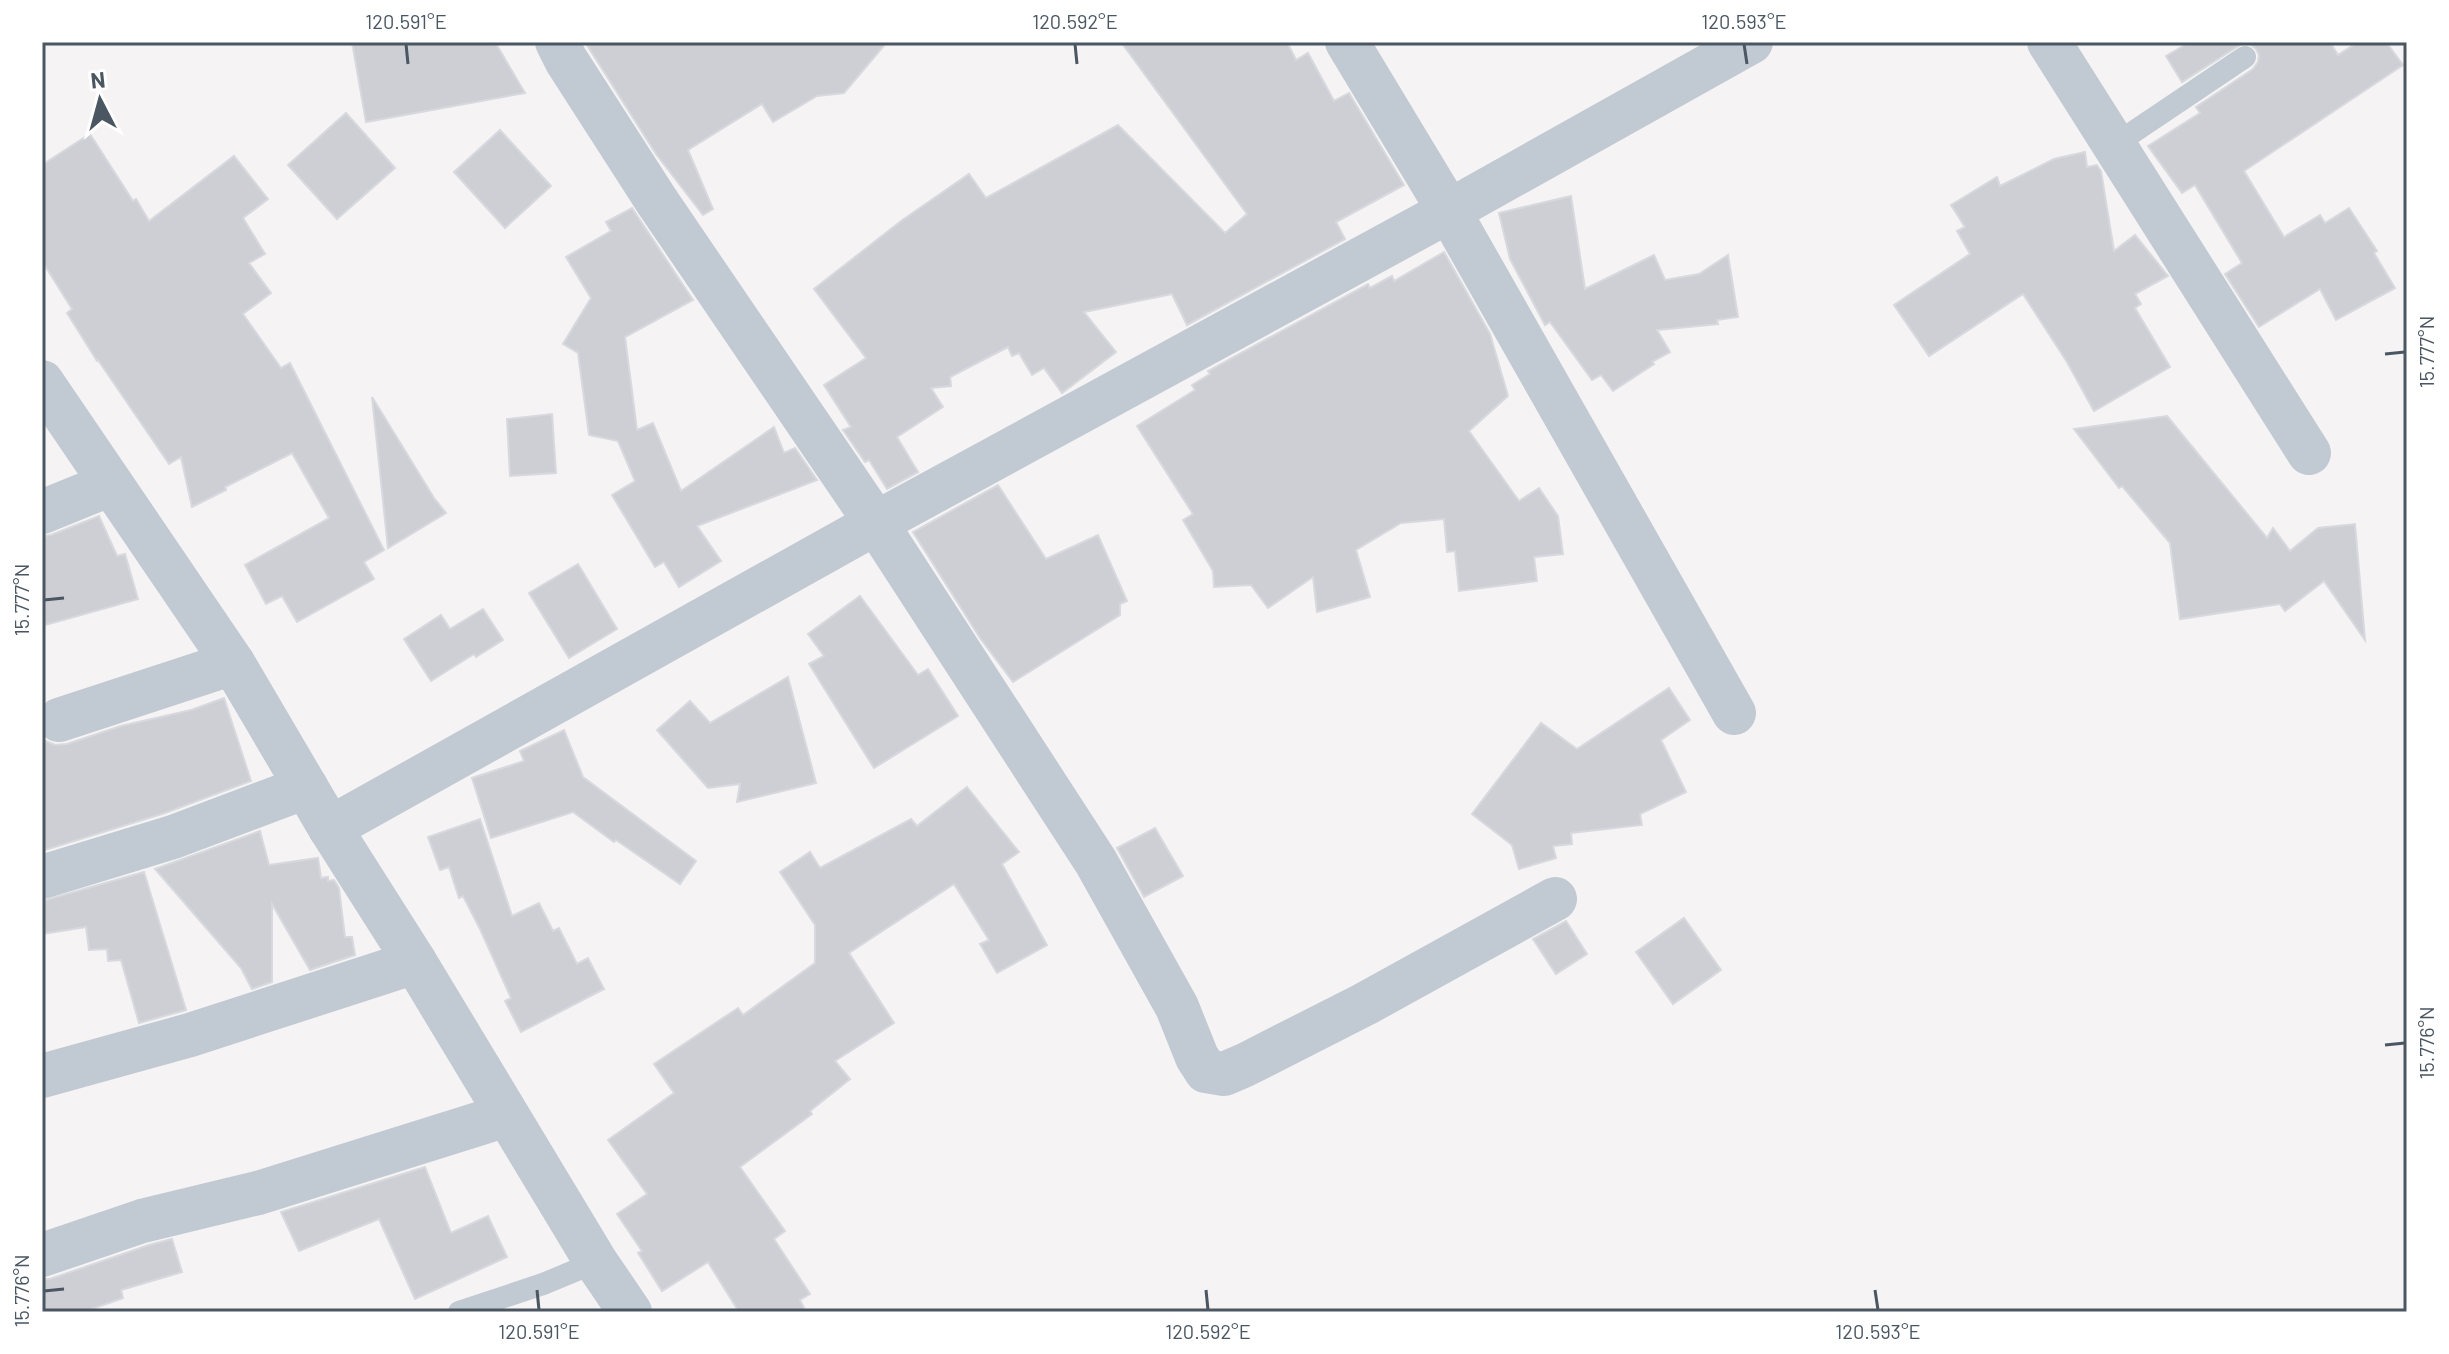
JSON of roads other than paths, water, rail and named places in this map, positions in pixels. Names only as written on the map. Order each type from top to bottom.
[{"type":"street","points":[[557,42],[656,200],[876,523],[1096,862],[1177,1007],[1197,1057],[1206,1071],[1224,1074],[1245,1065],[1365,1004],[1555,899]]},
{"type":"street","points":[[1347,42],[1449,211],[1734,713]]},
{"type":"street","points":[[330,828],[876,523],[1449,211],[1751,42]]},
{"type":"street","points":[[2049,42],[2309,453]]},
{"type":"street","points":[[42,382],[233,663],[330,828],[415,962],[596,1262],[630,1312]]},
{"type":"street","points":[[42,512],[111,484]]},
{"type":"street","points":[[59,720],[233,663]]},
{"type":"street","points":[[42,877],[173,837],[306,787]]},
{"type":"street","points":[[42,1076],[190,1035],[415,962]]},
{"type":"street","points":[[42,1255],[142,1221],[258,1193],[507,1115]]},
{"type":"lane","points":[[2114,145],[2245,57]]},
{"type":"lane","points":[[459,1312],[543,1284],[596,1262]]}]
